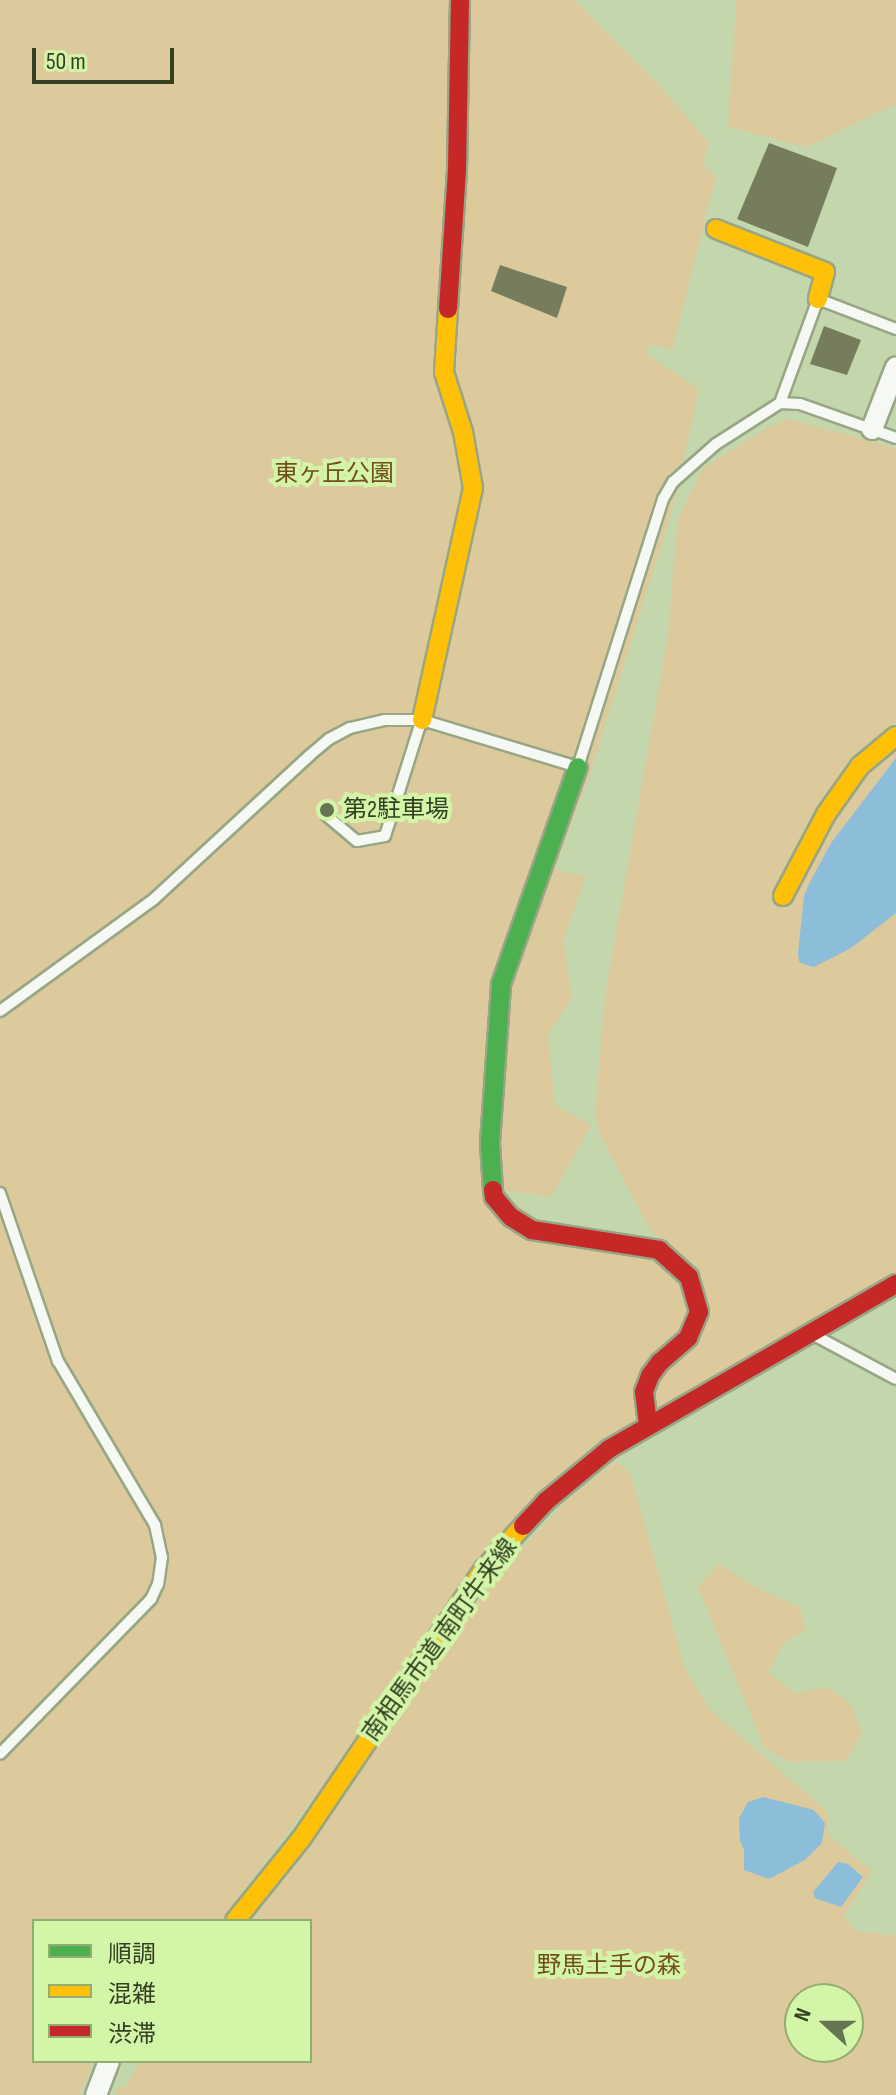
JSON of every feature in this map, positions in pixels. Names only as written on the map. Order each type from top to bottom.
[{"type":"street","points":[[422,720],[473,488],[463,432],[444,372],[457,170],[460,0]]},
{"type":"street","points":[[716,229],[825,272],[818,299]]},
{"type":"street","points":[[872,429],[896,367]]},
{"type":"street","points":[[783,896],[826,814],[851,778],[860,766],[896,736]]},
{"type":"street","points":[[578,767],[501,984],[490,1143],[494,1197],[511,1217],[532,1230],[659,1250],[679,1264],[689,1277],[699,1312],[688,1338],[650,1376],[644,1392],[648,1426]]},
{"type":"street","name":"南相馬市道 南町牛来線","points":[[237,1919],[301,1839],[494,1557],[566,1484],[609,1449],[896,1284]]},
{"type":"street","points":[[96,2095],[108,2063]]},
{"type":"lane","points":[[0,1011],[154,899],[329,739],[367,723],[404,718],[422,720],[578,767],[663,499],[685,469],[780,403],[818,299],[896,329]]},
{"type":"lane","points":[[780,403],[800,404],[896,438]]},
{"type":"lane","points":[[327,816],[357,841],[385,836],[422,720]]},
{"type":"lane","points":[[0,1193],[58,1361],[155,1525],[162,1557],[158,1584],[151,1599],[0,1754]]},
{"type":"lane","points":[[810,1333],[896,1379]]},
{"type":"green space","name":"東ヶ丘公園","points":[[0,0],[575,0],[657,83],[709,143],[703,164],[716,177],[672,350],[649,344],[646,354],[699,389],[671,514],[590,774],[554,870],[586,876],[563,941],[572,997],[548,1035],[555,1105],[591,1125],[551,1197],[506,1191],[506,1195],[538,1221],[662,1242],[649,1228],[622,1177],[600,1134],[595,1112],[605,996],[667,641],[678,518],[703,468],[764,430],[788,419],[896,448],[896,1278],[563,1471],[222,1919],[32,1919],[32,2063],[92,2063],[80,2095],[0,2095]]},
{"type":"green space","points":[[736,0],[896,0],[896,107],[891,106],[807,147],[728,127]]},
{"type":"green space","name":"野馬土手の森","points":[[616,1461],[630,1472],[685,1669],[710,1710],[827,1811],[828,1835],[872,1871],[844,1916],[856,1931],[896,1935],[896,2095],[115,2095],[117,2089],[127,2085],[139,2063],[312,2063],[312,1919],[253,1919],[498,1574],[566,1501]]},
{"type":"green space","points":[[718,1563],[757,1588],[800,1607],[806,1629],[783,1644],[768,1673],[795,1693],[829,1687],[851,1705],[862,1734],[846,1761],[790,1762],[764,1747],[698,1587]]},
{"type":"water","points":[[896,758],[896,913],[851,948],[814,967],[799,962],[804,896],[810,882],[831,843]]},
{"type":"water","points":[[763,1797],[814,1810],[825,1823],[822,1843],[805,1860],[769,1879],[744,1870],[744,1850],[740,1840],[739,1818],[748,1802]]},
{"type":"water","points":[[838,1862],[848,1864],[863,1877],[841,1907],[815,1898],[813,1892]]},
{"type":"building","points":[[769,143],[837,168],[808,247],[737,219]]},
{"type":"building","points":[[500,265],[567,287],[557,318],[491,291]]},
{"type":"building","points":[[824,326],[861,340],[847,375],[810,364]]},
{"type":"traffic: fast","points":[[493,1190],[490,1143],[501,984],[578,767]]},
{"type":"traffic: slow","points":[[716,229],[825,272],[818,299]]},
{"type":"traffic: slow","points":[[422,720],[473,488],[463,432],[444,372],[448,309]]},
{"type":"traffic: slow","points":[[783,896],[826,814],[860,766],[896,736]]},
{"type":"traffic: slow","points":[[237,1919],[301,1839],[484,1569],[523,1526]]},
{"type":"traffic: jam","points":[[448,309],[457,170],[460,0]]},
{"type":"traffic: jam","points":[[493,1190],[494,1197],[511,1217],[532,1230],[659,1250],[689,1277],[699,1312],[688,1338],[660,1362],[650,1376],[644,1392],[648,1426]]},
{"type":"traffic: jam","points":[[523,1526],[545,1502],[609,1449],[896,1284]]},
{"type":"place","name":"第2駐車場","points":[[327,810]]}]
